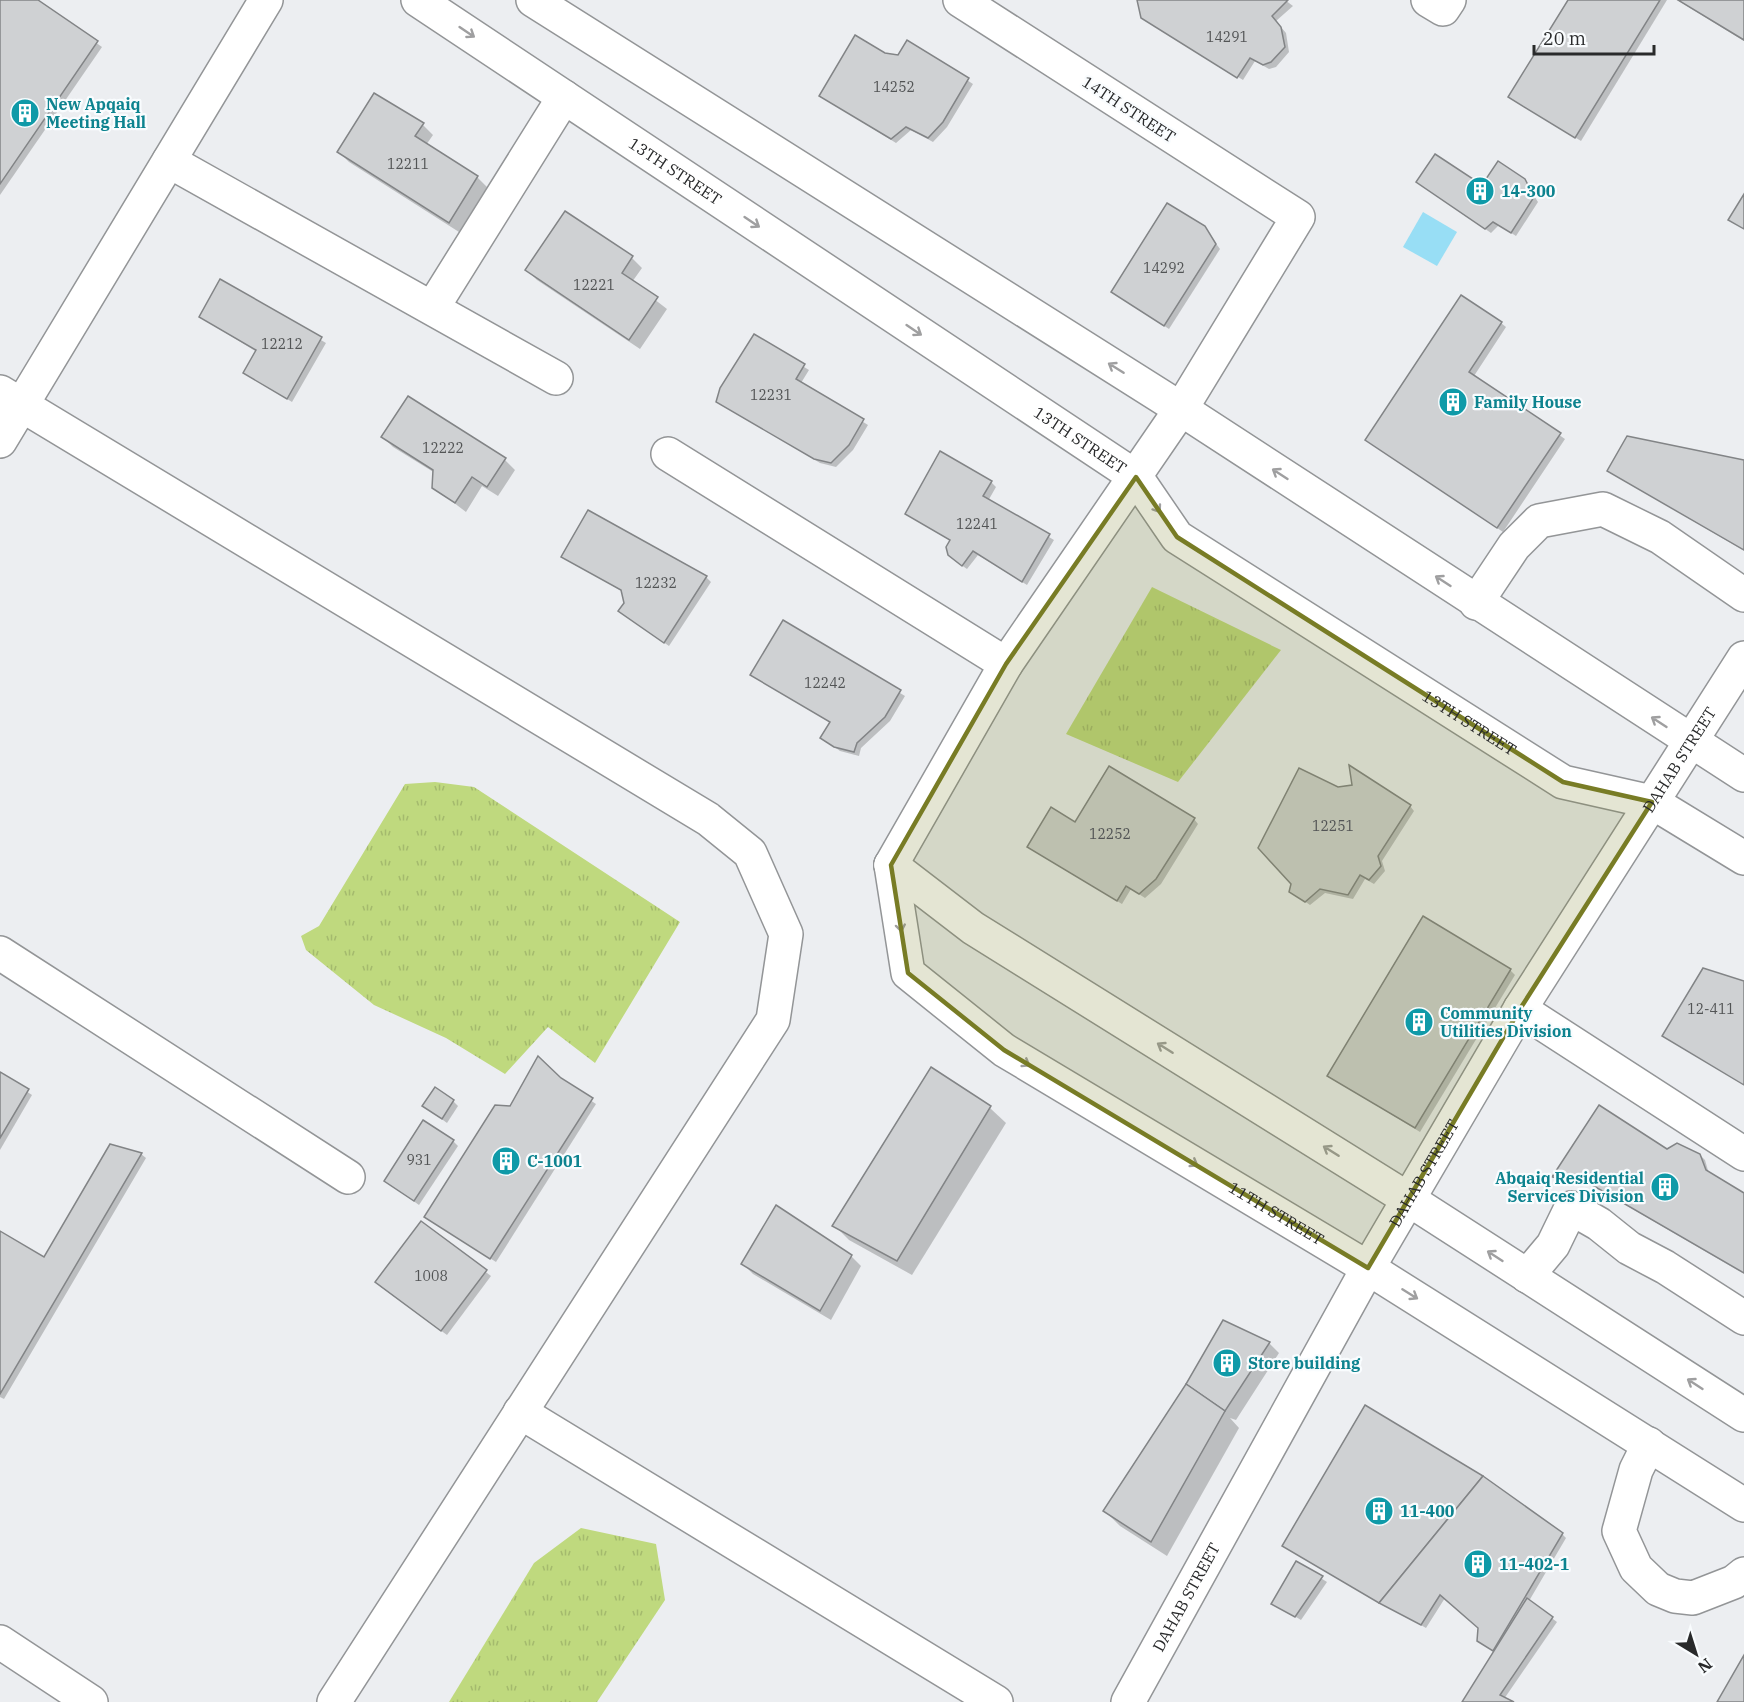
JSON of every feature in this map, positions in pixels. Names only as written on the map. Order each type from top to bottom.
[{"type":"street","points":[[0,441],[11,398],[169,161],[266,0]]},
{"type":"street","name":"13TH STREET","points":[[418,0],[1136,477],[1177,537],[1563,782],[1652,802],[1744,858]]},
{"type":"street","points":[[533,0],[1181,409],[1692,744],[1744,775]]},
{"type":"street","name":"14TH STREET","points":[[960,0],[1299,217],[1181,409]]},
{"type":"street","points":[[433,307],[564,97]]},
{"type":"street","points":[[169,161],[433,307],[500,349],[556,378]]},
{"type":"street","points":[[11,398],[708,819],[750,854],[786,934],[773,1020],[334,1702]]},
{"type":"street","points":[[1181,409],[1006,664],[891,865],[973,928],[1408,1199],[1744,1415]]},
{"type":"street","points":[[668,454],[1006,664]]},
{"type":"street","points":[[1476,603],[1514,546],[1539,521],[1603,509],[1660,537],[1744,595]]},
{"type":"street","name":"DAHAB STREET","points":[[1128,1702],[1368,1268],[1520,1009],[1652,802],[1692,744],[1744,658]]},
{"type":"street","name":"11TH STREET","points":[[891,865],[908,973],[1004,1050],[1368,1268],[1744,1504]]},
{"type":"street","points":[[0,953],[348,1177]]},
{"type":"street","points":[[1520,1009],[1744,1154]]},
{"type":"street","points":[[1527,1276],[1553,1245],[1571,1208],[1599,1224],[1629,1248],[1744,1318]]},
{"type":"street","points":[[520,1412],[996,1702]]},
{"type":"street","points":[[1649,1444],[1636,1470],[1619,1531],[1636,1568],[1658,1589],[1675,1596],[1693,1598],[1734,1582],[1744,1574]]},
{"type":"street","points":[[0,1642],[91,1702]]},
{"type":"highlighted area","points":[[1136,477],[1177,537],[1563,782],[1652,802],[1520,1009],[1368,1268],[1004,1050],[908,973],[891,865],[1006,664]]},
{"type":"green space","points":[[1152,587],[1281,650],[1178,782],[1066,734]]},
{"type":"green space","points":[[435,782],[474,787],[680,922],[595,1063],[548,1027],[505,1074],[446,1038],[374,1005],[306,950],[301,936],[319,926],[405,784]]},
{"type":"green space","points":[[581,1528],[656,1544],[665,1600],[597,1702],[449,1702],[534,1563]]},
{"type":"water","points":[[1423,212],[1457,232],[1437,266],[1403,247]]},
{"type":"building","name":"New Apqaiq Meeting Hall","points":[[0,0],[38,0],[98,41],[0,184]]},
{"type":"building","points":[[1137,0],[1288,0],[1272,16],[1281,27],[1285,47],[1271,62],[1263,65],[1250,58],[1237,78],[1141,18]]},
{"type":"building","points":[[1568,0],[1660,0],[1575,138],[1508,97]]},
{"type":"building","points":[[1678,0],[1744,0],[1744,40]]},
{"type":"building","points":[[855,35],[885,53],[898,55],[907,40],[969,78],[943,122],[928,138],[906,127],[891,139],[819,96]]},
{"type":"building","points":[[374,93],[424,123],[415,136],[478,176],[449,223],[337,152]]},
{"type":"building","name":"14-300","points":[[1435,154],[1482,185],[1498,161],[1525,179],[1534,197],[1511,233],[1493,222],[1485,229],[1416,182]]},
{"type":"building","points":[[1744,194],[1744,229],[1728,220]]},
{"type":"building","points":[[1167,203],[1205,226],[1216,244],[1164,326],[1111,292]]},
{"type":"building","points":[[565,211],[633,256],[622,273],[658,297],[629,340],[525,270]]},
{"type":"building","points":[[220,279],[322,337],[287,399],[243,373],[256,350],[199,317]]},
{"type":"building","name":"Family House","points":[[1461,295],[1502,322],[1469,372],[1561,433],[1497,528],[1365,440]]},
{"type":"building","points":[[754,334],[805,364],[796,379],[864,419],[849,445],[831,463],[814,459],[716,402],[720,388]]},
{"type":"building","points":[[408,396],[506,458],[487,487],[472,477],[455,503],[432,488],[433,470],[381,437]]},
{"type":"building","points":[[1627,436],[1744,460],[1744,550],[1607,471]]},
{"type":"building","points":[[940,451],[992,481],[983,496],[1050,534],[1022,582],[973,551],[962,566],[948,555],[946,547],[950,540],[905,514]]},
{"type":"building","points":[[588,510],[707,576],[664,643],[618,611],[624,603],[621,590],[561,557]]},
{"type":"building","points":[[783,620],[901,690],[885,717],[857,743],[854,752],[834,747],[820,738],[830,722],[750,675]]},
{"type":"building","points":[[1349,765],[1411,805],[1378,856],[1381,866],[1369,880],[1360,875],[1348,895],[1320,889],[1305,902],[1289,892],[1291,884],[1258,848],[1299,768],[1338,787],[1352,785]]},
{"type":"building","points":[[1109,766],[1195,818],[1156,879],[1139,894],[1126,886],[1117,901],[1027,847],[1051,807],[1075,822]]},
{"type":"building","name":"Community Utilities Division","points":[[1423,916],[1511,969],[1415,1128],[1327,1076]]},
{"type":"building","points":[[1703,968],[1744,981],[1744,1085],[1662,1036]]},
{"type":"building","name":"C-1001","points":[[538,1056],[561,1078],[593,1098],[490,1259],[424,1217],[495,1105],[510,1106]]},
{"type":"building","points":[[931,1067],[991,1106],[897,1261],[832,1226]]},
{"type":"building","points":[[0,1072],[29,1089],[0,1138]]},
{"type":"building","points":[[435,1087],[454,1100],[442,1119],[422,1106]]},
{"type":"building","name":"Abqaiq Residential Services Division","points":[[1599,1105],[1667,1149],[1677,1143],[1700,1154],[1706,1170],[1744,1193],[1744,1273],[1587,1182],[1552,1177]]},
{"type":"building","points":[[423,1120],[454,1140],[414,1201],[384,1181]]},
{"type":"building","points":[[110,1144],[142,1153],[0,1394],[0,1231],[44,1257]]},
{"type":"building","points":[[776,1205],[852,1255],[820,1311],[741,1264]]},
{"type":"building","points":[[421,1221],[487,1270],[441,1331],[375,1282]]},
{"type":"building","name":"Store building","points":[[1223,1320],[1270,1342],[1225,1411],[1186,1384]]},
{"type":"building","points":[[1186,1384],[1225,1411],[1151,1542],[1103,1511]]},
{"type":"building","name":"11-400","points":[[1365,1405],[1483,1476],[1379,1603],[1282,1546]]},
{"type":"building","name":"11-402-1","points":[[1483,1476],[1563,1533],[1493,1651],[1477,1641],[1478,1628],[1440,1595],[1421,1625],[1379,1603]]},
{"type":"building","points":[[1296,1561],[1323,1576],[1295,1617],[1271,1604]]},
{"type":"building","points":[[1527,1598],[1553,1617],[1500,1695],[1514,1702],[1462,1702]]},
{"type":"building","points":[[1744,1655],[1744,1702],[1717,1702]]},
{"type":"place","name":"New Apqaiq Meeting Hall","points":[[25,113]]},
{"type":"place","name":"14-300","points":[[1480,191]]},
{"type":"place","name":"Family House","points":[[1453,402]]},
{"type":"place","name":"Community Utilities Division","points":[[1419,1022]]},
{"type":"place","name":"C-1001","points":[[506,1161]]},
{"type":"place","name":"Abqaiq Residential Services Division","points":[[1665,1187]]},
{"type":"place","name":"Store building","points":[[1227,1363]]},
{"type":"place","name":"11-400","points":[[1379,1511]]},
{"type":"place","name":"11-402-1","points":[[1478,1564]]}]
